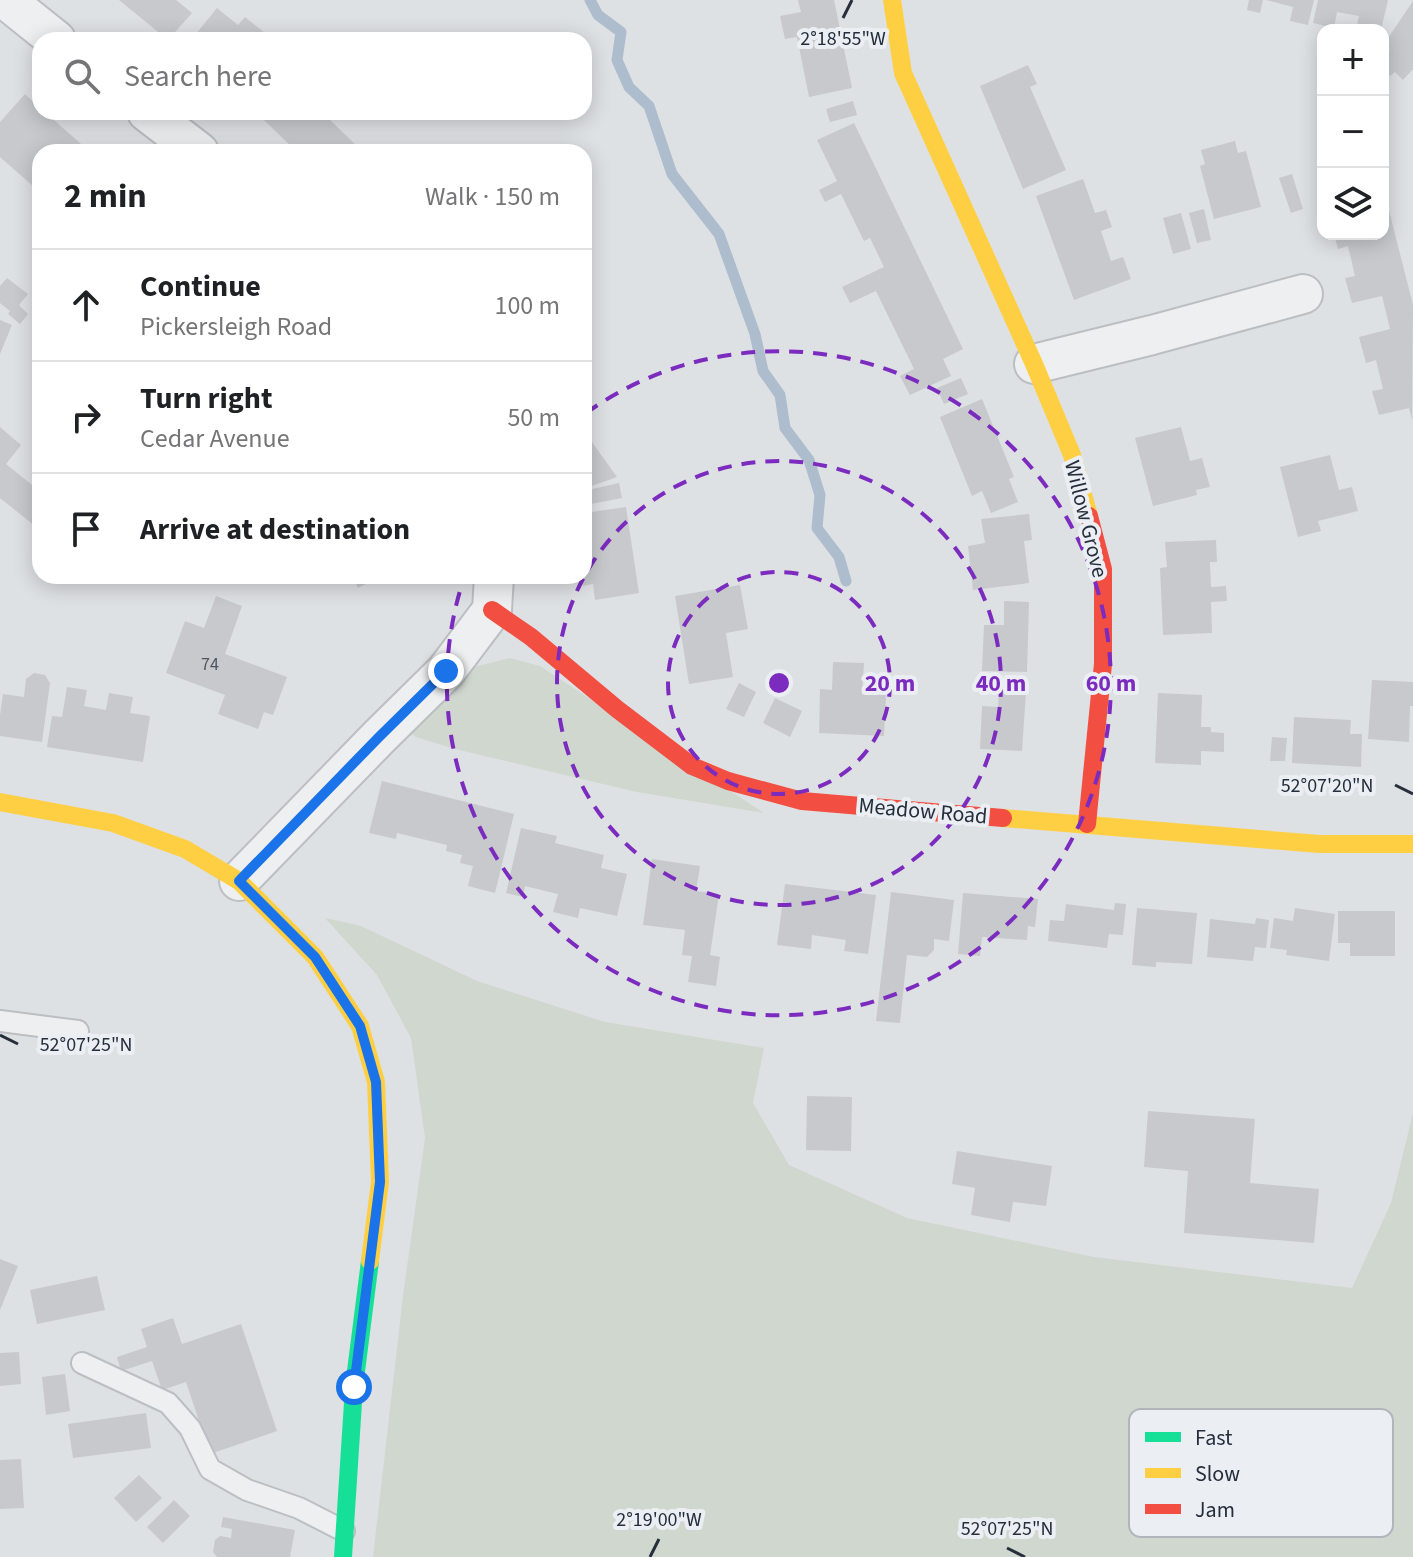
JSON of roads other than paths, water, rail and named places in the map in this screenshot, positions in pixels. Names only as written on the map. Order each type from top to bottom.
[{"type":"street","points":[[6,0],[46,32]]},
{"type":"street","name":"Willow Grove","points":[[892,0],[903,73],[1072,455],[1103,569],[1103,664],[1087,824]]},
{"type":"street","points":[[157,120],[189,144]]},
{"type":"street","points":[[1034,364],[1303,294]]},
{"type":"street","points":[[239,881],[446,671],[493,593]]},
{"type":"street","name":"Meadow Road","points":[[493,593],[531,637],[617,709],[692,766],[728,781],[802,801],[1319,844],[1413,844]]},
{"type":"street","points":[[0,802],[113,823],[185,849],[239,881],[315,957],[360,1026],[376,1082],[380,1182],[354,1387],[343,1557]]},
{"type":"lane","points":[[0,1021],[78,1031]]},
{"type":"lane","points":[[82,1363],[168,1403],[190,1428],[210,1469],[247,1490],[299,1508],[344,1531]]},
{"type":"waterway","points":[[590,0],[598,15],[621,32],[617,60],[629,87],[649,106],[672,174],[719,234],[755,334],[763,371],[780,395],[785,428],[809,460],[820,495],[817,528],[839,557],[846,581]]}]
